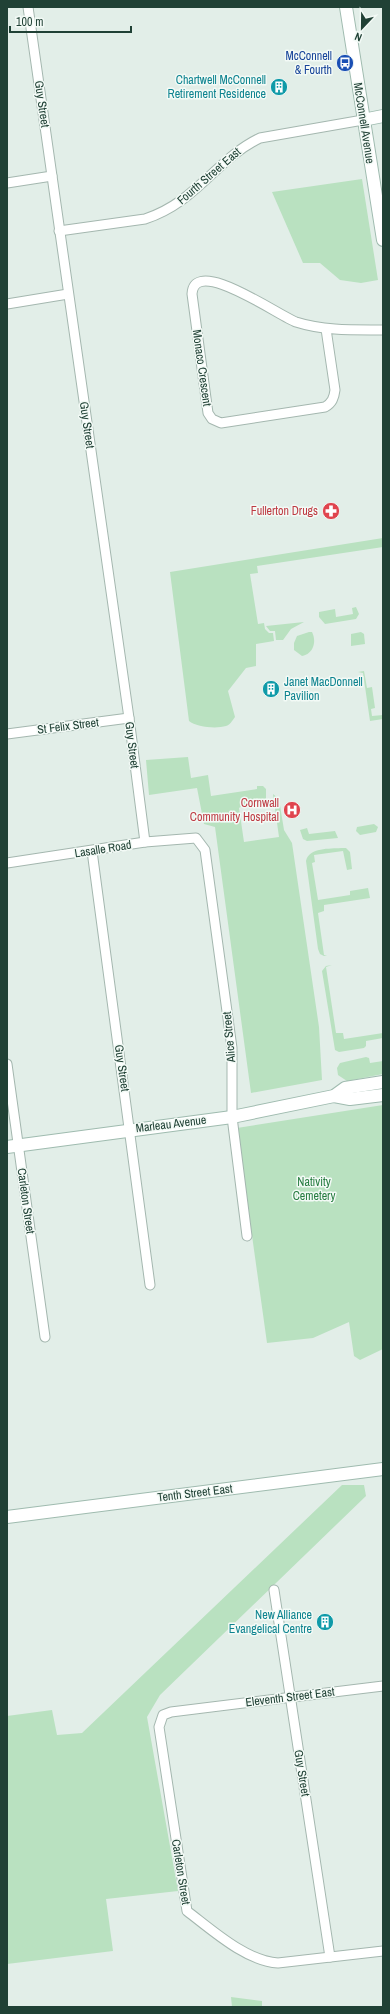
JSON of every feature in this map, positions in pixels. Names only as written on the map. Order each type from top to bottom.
[{"type":"main road","name":"McConnell Avenue","points":[[346,7],[383,240]]},
{"type":"main road","name":"Fourth Street East","points":[[363,120],[383,116]]},
{"type":"main road","name":"Marleau Avenue","points":[[12,1146],[130,1129],[232,1117],[334,1096],[346,1088],[383,1082]]},
{"type":"main road","name":"Marleau Avenue","points":[[334,1096],[350,1099],[383,1095]]},
{"type":"main road","name":"Tenth Street East","points":[[7,1517],[383,1469]]},
{"type":"street","name":"Guy Street","points":[[28,7],[129,718],[145,842]]},
{"type":"street","name":"Fourth Street East","points":[[59,231],[145,219],[159,214],[180,203],[245,145],[260,138],[363,120]]},
{"type":"street","points":[[7,183],[52,176]]},
{"type":"street","name":"Monaco Crescent","points":[[326,329],[335,390],[335,396],[330,404],[325,407],[221,423],[212,419],[208,413],[192,294],[194,285],[199,282],[212,282],[229,286],[282,316],[296,322],[326,329],[383,330]]},
{"type":"street","points":[[7,304],[68,294]]},
{"type":"street","name":"St Felix Street","points":[[7,734],[129,718]]},
{"type":"street","name":"Lasalle Road","points":[[7,864],[145,842],[196,838],[198,841]]},
{"type":"street","name":"Alice Street","points":[[198,841],[205,850],[232,1048],[232,1117],[247,1236]]},
{"type":"street","name":"Guy Street","points":[[92,851],[150,1285]]},
{"type":"street","name":"Carleton Street","points":[[7,1064],[12,1146],[45,1338]]},
{"type":"street","name":"Guy Street","points":[[274,1590],[291,1696],[328,1958]]},
{"type":"street","name":"Eleventh Street East","points":[[197,1709],[291,1696],[383,1686]]},
{"type":"street","name":"Carleton Street","points":[[197,1709],[163,1715],[159,1727],[187,1911],[251,1957],[259,1960],[278,1963],[328,1958]]},
{"type":"street","points":[[328,1958],[383,1951]]},
{"type":"green space","points":[[362,179],[378,280],[361,283],[340,280],[320,263],[303,263],[272,192]]},
{"type":"green space","points":[[383,538],[383,547],[257,566],[258,573],[250,574],[258,624],[264,623],[265,629],[269,633],[273,633],[274,641],[256,644],[256,666],[246,668],[228,691],[235,717],[230,724],[222,727],[212,727],[196,725],[189,721],[170,572]]},
{"type":"green space","points":[[356,607],[359,614],[356,619],[325,624],[319,617],[319,612],[335,609],[336,617],[353,614],[352,608]]},
{"type":"green space","points":[[304,622],[291,629],[283,640],[276,640],[275,631],[270,631],[266,626]]},
{"type":"green space","points":[[312,632],[314,640],[313,647],[309,653],[302,656],[294,650],[294,643],[297,636]]},
{"type":"green space","points":[[361,632],[364,634],[365,644],[351,646],[351,634]]},
{"type":"green space","points":[[364,671],[367,688],[372,687],[375,708],[371,709],[372,716],[383,715],[383,719],[370,721],[363,673],[358,672]]},
{"type":"green space","points":[[188,757],[191,778],[208,775],[211,796],[257,789],[257,786],[263,786],[266,789],[266,802],[242,806],[239,808],[244,842],[279,837],[273,794],[279,799],[284,830],[292,843],[319,1027],[322,1080],[251,1093],[215,827],[204,824],[197,788],[149,795],[146,760]]},
{"type":"green space","points":[[374,824],[378,827],[376,832],[360,835],[356,831],[357,827]]},
{"type":"green space","points":[[307,828],[309,834],[335,831],[338,838],[307,841],[303,839],[300,830]]},
{"type":"green space","points":[[346,848],[350,852],[352,869],[347,870],[343,851],[314,855],[315,862],[312,863],[318,900],[350,895],[350,891],[368,888],[370,898],[324,905],[324,911],[318,913],[324,955],[327,955],[324,956],[320,954],[318,949],[306,861],[308,856],[315,851]]},
{"type":"green space","points":[[332,965],[326,967],[336,1033],[343,1033],[344,1039],[383,1033],[383,1038],[366,1041],[366,1046],[364,1048],[339,1052],[335,1050],[322,971],[326,966]]},
{"type":"green space","points":[[366,1057],[369,1058],[370,1063],[383,1061],[383,1074],[347,1081],[338,1075],[337,1068],[340,1063]]},
{"type":"green space","name":"Nativity Cemetery","points":[[383,1105],[383,1349],[360,1360],[354,1356],[349,1322],[313,1338],[267,1343],[237,1128]]},
{"type":"green space","points":[[342,1485],[364,1485],[366,1496],[160,1695],[147,1717],[178,1891],[106,1899],[113,1951],[7,1964],[7,1716],[52,1710],[57,1735],[82,1733]]},
{"type":"green space","points":[[231,1997],[262,2001],[262,2007],[232,2007]]},
{"type":"place","name":"McConnell & Fourth","points":[[345,63]]},
{"type":"place","name":"Chartwell McConnell Retirement Residence","points":[[279,87]]},
{"type":"place","name":"Fullerton Drugs","points":[[331,511]]},
{"type":"place","name":"Janet MacDonnell Pavilion","points":[[271,689]]},
{"type":"place","name":"Cornwall Community Hospital","points":[[292,810]]},
{"type":"place","name":"New Alliance Evangelical Centre","points":[[325,1622]]}]
